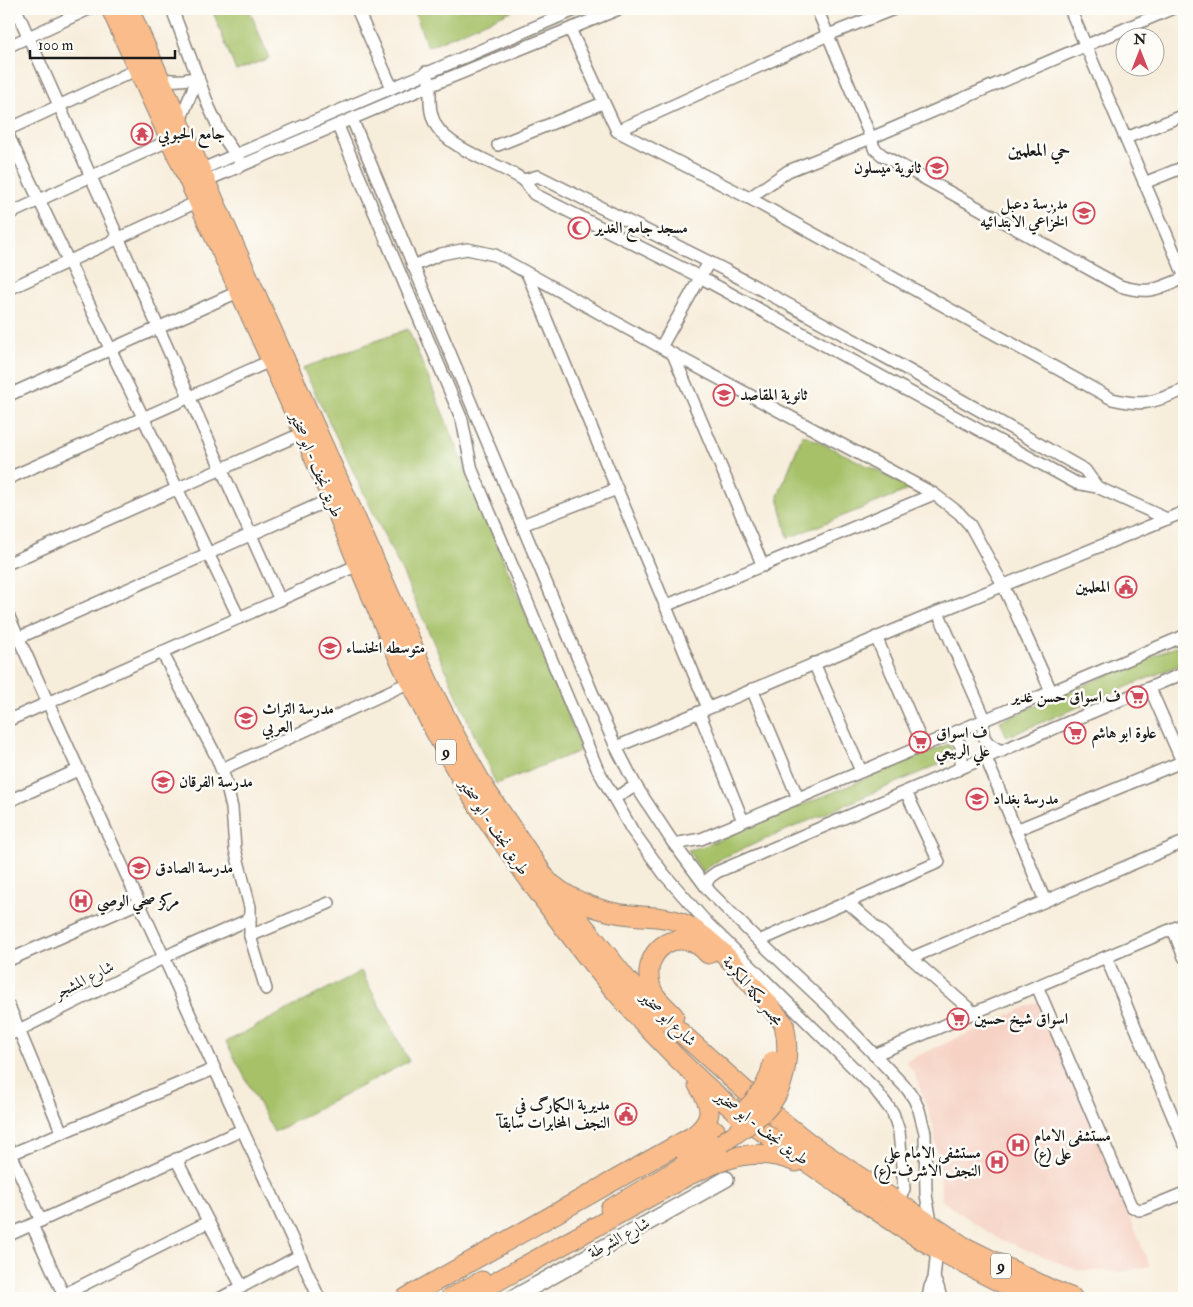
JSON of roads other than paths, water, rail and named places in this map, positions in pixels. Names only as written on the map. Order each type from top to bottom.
[{"type":"main road","name":"طريق نجف - ابو صخير","points":[[111,9],[303,433],[385,630],[409,660],[485,789]]},
{"type":"main road","name":"طريق نجف - ابو صخير","points":[[129,9],[403,621],[409,660],[410,682],[447,754],[513,858],[587,958],[638,1016],[708,1087],[761,1132],[862,1202],[937,1249],[1032,1298]]},
{"type":"main road","points":[[385,630],[396,629],[403,621]]},
{"type":"main road","name":"شارع ابو صخير","points":[[485,789],[547,880],[628,981],[658,1012],[759,1104],[809,1143],[932,1226]]},
{"type":"main road","name":"مجسر مكة المكرمة","points":[[547,880],[562,892],[603,909],[631,915],[666,918],[692,928],[730,960],[763,998],[777,1025],[774,1038],[773,1064],[764,1088],[754,1102],[719,1137],[568,1224]]},
{"type":"main road","name":"مجسر مكة المكرمة","points":[[708,1057],[692,1034],[652,990],[649,961],[655,952],[665,944],[674,941],[688,941],[698,945],[777,1025]]},
{"type":"main road","points":[[406,1298],[665,1152],[703,1128],[709,1117],[709,1106],[694,1078],[674,1054]]},
{"type":"main road","points":[[467,1298],[687,1176],[726,1159],[752,1154],[773,1155],[827,1176]]},
{"type":"main road","points":[[420,1298],[568,1224]]},
{"type":"main road","name":"شارع الشرطة","points":[[450,1298],[568,1224]]},
{"type":"main road","name":"9","points":[[932,1226],[963,1246],[1007,1269],[1050,1290],[1073,1298]]},
{"type":"street","points":[[16,9],[280,600]]},
{"type":"street","points":[[9,46],[89,9]]},
{"type":"street","points":[[172,9],[222,135],[242,166]]},
{"type":"street","points":[[357,9],[392,88]]},
{"type":"street","points":[[203,176],[236,155],[426,72],[577,9]]},
{"type":"street","points":[[203,176],[242,166],[430,86],[619,9]]},
{"type":"street","points":[[817,9],[874,148],[882,156],[1120,286],[1137,291],[1152,291],[1184,277],[1070,9]]},
{"type":"street","points":[[616,131],[828,36],[894,9]]},
{"type":"street","points":[[749,198],[788,171],[871,138],[1171,9]]},
{"type":"street","points":[[570,29],[616,131],[749,198],[1112,399],[1132,404],[1154,402],[1184,390]]},
{"type":"street","points":[[9,129],[138,69]]},
{"type":"street","points":[[426,72],[430,80],[430,111],[438,128],[452,141],[469,152],[524,180],[534,194],[700,277],[1076,483],[1097,487],[1167,519]]},
{"type":"street","points":[[160,78],[183,81],[198,77]]},
{"type":"street","points":[[179,123],[198,77]]},
{"type":"street","points":[[498,145],[603,103]]},
{"type":"street","points":[[1126,138],[1184,115]]},
{"type":"street","points":[[352,119],[616,747],[636,786],[672,841],[709,890]]},
{"type":"street","points":[[338,126],[462,420],[472,470],[597,768],[637,837],[685,899],[874,1088],[888,1105],[896,1122],[900,1140],[904,1189],[897,1202]]},
{"type":"street","points":[[9,137],[239,618]]},
{"type":"street","points":[[9,214],[170,140]]},
{"type":"street","points":[[1144,183],[1184,167]]},
{"type":"street","points":[[524,180],[538,176],[710,262],[894,362],[1085,470],[1097,487]]},
{"type":"street","points":[[9,289],[199,201]]},
{"type":"street","points":[[413,266],[441,254],[467,249],[495,255],[673,354],[934,494],[953,507],[970,525],[1002,585],[1051,692]]},
{"type":"street","points":[[661,347],[710,262]]},
{"type":"street","points":[[528,275],[665,606],[743,821]]},
{"type":"street","points":[[9,395],[240,291]]},
{"type":"street","points":[[673,354],[763,566]]},
{"type":"street","points":[[9,478],[270,361]]},
{"type":"street","points":[[885,377],[894,362]]},
{"type":"street","points":[[462,420],[476,415]]},
{"type":"street","points":[[9,563],[303,433]]},
{"type":"street","points":[[522,525],[617,489]]},
{"type":"street","points":[[665,606],[934,494]]},
{"type":"street","points":[[13,640],[331,499]]},
{"type":"street","points":[[616,747],[876,637],[1184,512]]},
{"type":"street","points":[[9,720],[358,565]]},
{"type":"street","points":[[938,612],[985,719],[982,733],[984,740],[988,745],[1002,751]]},
{"type":"street","points":[[9,618],[13,640],[48,703],[319,1298]]},
{"type":"street","points":[[672,841],[674,844],[692,842],[1184,636]]},
{"type":"street","points":[[876,637],[923,745]]},
{"type":"street","points":[[162,652],[222,769],[232,808],[235,849],[249,900],[250,936],[266,989]]},
{"type":"street","points":[[814,664],[861,771]]},
{"type":"street","points":[[932,1226],[926,1195],[925,1133],[919,1110],[908,1090],[828,1006],[759,941],[705,885],[710,877],[717,872],[1184,673]]},
{"type":"street","points":[[222,769],[410,682]]},
{"type":"street","points":[[1016,830],[1184,763],[1150,688]]},
{"type":"street","points":[[752,689],[798,798]]},
{"type":"street","points":[[949,734],[960,742],[963,749],[963,756],[958,770]]},
{"type":"street","points":[[986,758],[1046,901]]},
{"type":"street","points":[[9,801],[78,770]]},
{"type":"street","points":[[614,798],[636,786]]},
{"type":"street","points":[[759,941],[939,862],[906,792]]},
{"type":"street","points":[[911,958],[1184,842]]},
{"type":"street","points":[[847,902],[974,1013]]},
{"type":"street","points":[[9,960],[138,903]]},
{"type":"street","points":[[250,936],[329,903]]},
{"type":"street","name":"شارع المشجر","points":[[14,1033],[164,958],[250,919]]},
{"type":"street","points":[[874,1055],[1184,924]]},
{"type":"street","points":[[1173,929],[1184,957]]},
{"type":"street","points":[[1106,957],[1184,1143]]},
{"type":"street","points":[[1037,986],[1131,1206],[1139,1210],[1145,1209],[1184,1193]]},
{"type":"street","points":[[9,1006],[14,1033],[62,1133]]},
{"type":"street","points":[[208,1222],[64,1296],[10,1152],[62,1133],[214,1069]]},
{"type":"street","points":[[9,1236],[242,1130]]},
{"type":"street","points":[[176,1159],[242,1287]]},
{"type":"street","name":"شارع الشرطة","points":[[513,1298],[726,1178]]},
{"type":"street","points":[[928,1298],[934,1279],[937,1249]]},
{"type":"street","points":[[221,1298],[299,1256]]},
{"type":"street","points":[[934,1279],[941,1298]]},
{"type":"place","name":"جامع الحبوبي","points":[[142,134]]},
{"type":"place","name":"ثانوية ميسلون","points":[[937,168]]},
{"type":"place","name":"مدرسة دعبل الخُزاعي الابتدائيه","points":[[1084,213]]},
{"type":"place","name":"مسجد جامع الغدير","points":[[579,228]]},
{"type":"place","name":"ثانوية المقاصد","points":[[724,395]]},
{"type":"place","name":"المعلمين","points":[[1126,587]]},
{"type":"place","name":"متوسطه الخنساء","points":[[330,648]]},
{"type":"place","name":"ف اسواق حسن غدير","points":[[1137,697]]},
{"type":"place","name":"مدرسة التراث العربي","points":[[246,718]]},
{"type":"place","name":"علوة ابو هاشم","points":[[1075,733]]},
{"type":"place","name":"ف اسواق علي الربيعي","points":[[920,742]]},
{"type":"place","name":"مدرسة الفرقان","points":[[163,782]]},
{"type":"place","name":"مدرسة بغداد","points":[[977,799]]},
{"type":"place","name":"مدرسة الصادق","points":[[139,868]]},
{"type":"place","name":"مركز صحي الوصي","points":[[81,901]]},
{"type":"place","name":"اسواق شيخ حسين","points":[[958,1019]]},
{"type":"place","name":"مديرية الكمارگ في النجف المخابرات سابقآ","points":[[626,1114]]},
{"type":"place","name":"مستشفی الامام علی (ع)","points":[[1018,1145]]},
{"type":"place","name":"مستشفى الامام علي (ع)-النجف الاشرف","points":[[997,1162]]},
{"type":"district","name":"حي المعلمین","points":[[1039,150]]}]
